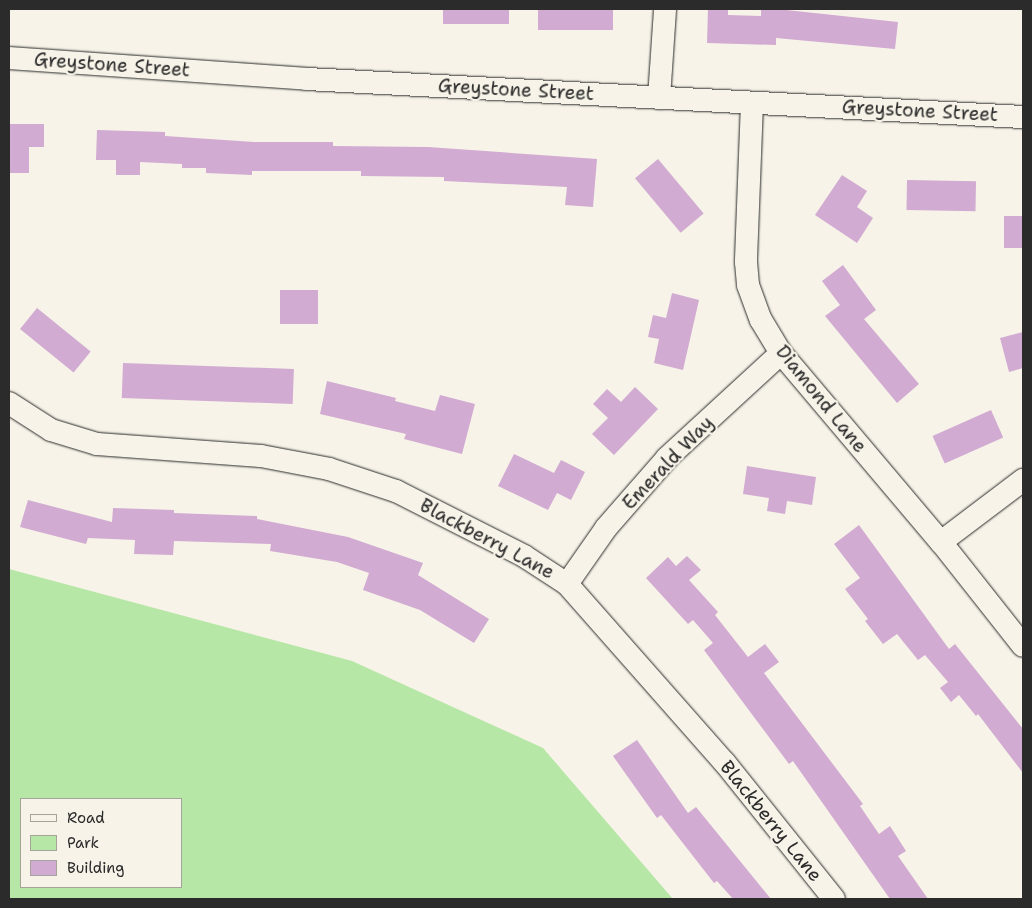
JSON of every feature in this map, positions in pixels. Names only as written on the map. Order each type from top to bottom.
[{"type":"street","points":[[659,98],[665,9]]},
{"type":"street","name":"Greystone Street","points":[[9,58],[659,98],[1023,117]]},
{"type":"street","name":"Diamond Lane","points":[[752,103],[746,262],[748,285],[761,320],[781,353],[941,542],[1023,646]]},
{"type":"street","name":"Emerald Way","points":[[568,584],[606,528],[666,458],[781,353]]},
{"type":"street","name":"Blackberry Lane","points":[[9,403],[51,430],[96,444],[261,456],[330,469],[396,491],[462,522],[568,584],[718,756],[834,899]]},
{"type":"street","points":[[941,542],[1023,480]]},
{"type":"green space","points":[[9,569],[352,661],[543,748],[673,899],[9,899]]},
{"type":"building","points":[[443,9],[509,9],[509,24],[443,24]]},
{"type":"building","points":[[538,9],[613,9],[613,30],[538,30]]},
{"type":"building","points":[[708,9],[728,9],[728,15],[761,16],[761,9],[777,9],[898,22],[895,49],[776,38],[776,45],[707,43]]},
{"type":"building","points":[[9,124],[44,124],[44,147],[29,147],[29,173],[9,173]]},
{"type":"building","points":[[97,130],[165,132],[165,136],[254,142],[333,142],[333,146],[428,147],[597,159],[593,207],[565,205],[567,187],[444,181],[444,177],[361,176],[361,171],[252,171],[252,175],[206,173],[206,168],[182,168],[182,164],[140,162],[140,175],[116,175],[116,160],[96,160]]},
{"type":"building","points":[[658,159],[704,213],[681,233],[635,178]]},
{"type":"building","points":[[842,175],[867,191],[857,207],[873,218],[857,243],[815,215]]},
{"type":"building","points":[[907,180],[976,181],[975,211],[906,210]]},
{"type":"building","points":[[1004,216],[1023,216],[1023,248],[1004,248]]},
{"type":"building","points":[[843,265],[876,310],[864,319],[919,384],[897,403],[825,316],[840,305],[822,281]]},
{"type":"building","points":[[280,290],[318,290],[318,324],[280,324]]},
{"type":"building","points":[[672,293],[699,300],[683,370],[654,363],[659,339],[648,337],[653,315],[666,318]]},
{"type":"building","points":[[37,308],[91,351],[74,372],[20,329]]},
{"type":"building","points":[[1023,332],[1023,368],[1009,372],[1000,338]]},
{"type":"building","points":[[123,363],[294,369],[293,404],[122,398]]},
{"type":"building","points":[[327,381],[396,398],[395,401],[435,411],[440,395],[475,404],[462,454],[404,439],[406,434],[320,414]]},
{"type":"building","points":[[635,387],[658,409],[614,455],[592,434],[608,418],[593,404],[607,389],[621,402]]},
{"type":"building","points":[[991,410],[1003,437],[945,463],[933,436]]},
{"type":"building","points":[[514,454],[554,473],[561,460],[585,472],[571,500],[557,493],[548,510],[498,486]]},
{"type":"building","points":[[747,466],[816,477],[812,505],[787,501],[785,514],[767,511],[769,498],[743,494]]},
{"type":"building","points":[[28,500],[112,522],[113,508],[174,510],[174,513],[257,516],[257,519],[348,537],[423,563],[418,575],[489,619],[474,643],[420,610],[363,590],[369,573],[337,562],[270,551],[271,544],[174,541],[173,555],[134,554],[135,540],[88,538],[86,544],[20,527]]},
{"type":"building","points":[[859,525],[949,649],[955,644],[1023,729],[1023,773],[978,714],[976,716],[959,695],[951,702],[940,688],[948,682],[925,655],[918,660],[897,634],[883,644],[865,621],[868,619],[845,589],[860,578],[834,544]]},
{"type":"building","points":[[687,556],[701,570],[689,580],[718,612],[715,615],[748,657],[765,644],[779,662],[764,673],[863,804],[860,806],[879,834],[890,826],[906,851],[898,856],[928,899],[890,899],[793,761],[789,764],[704,650],[713,643],[693,620],[688,624],[646,578],[668,557],[676,566]]},
{"type":"building","points":[[637,740],[688,813],[696,807],[771,899],[733,899],[717,881],[714,883],[661,815],[657,818],[613,756]]}]
